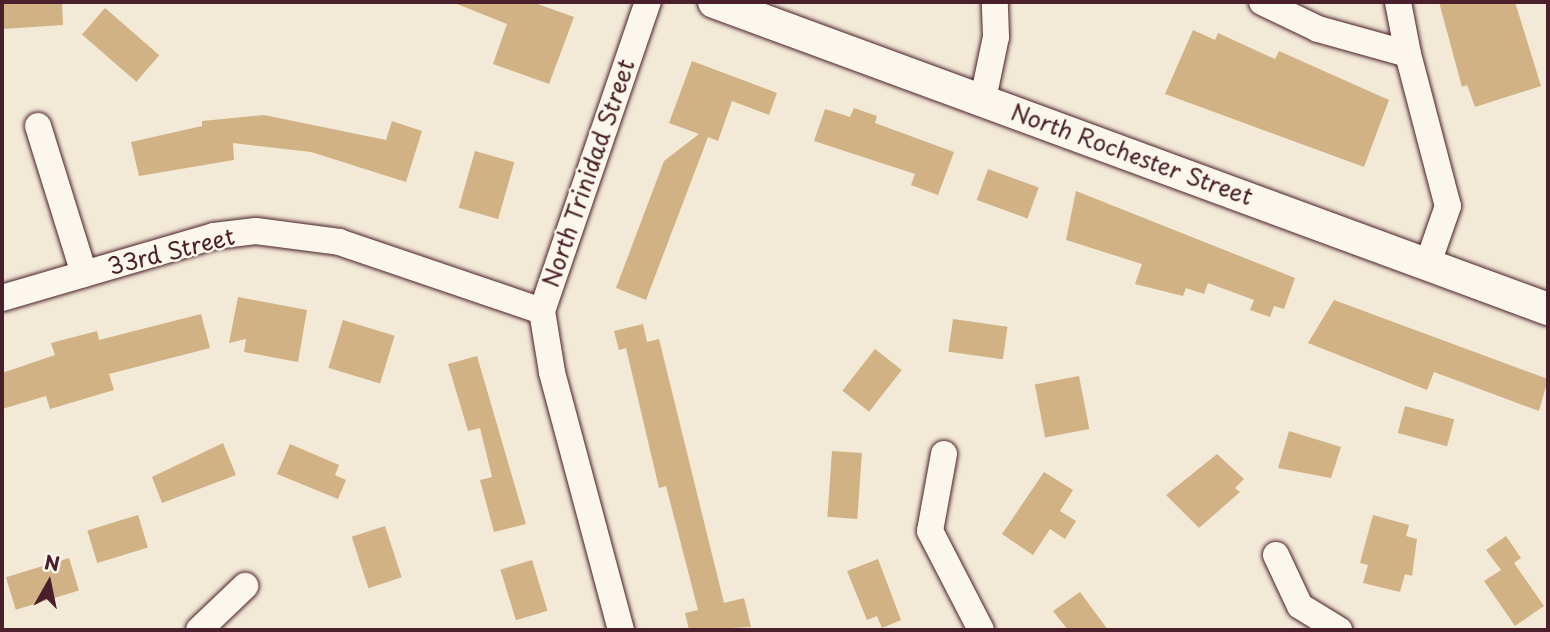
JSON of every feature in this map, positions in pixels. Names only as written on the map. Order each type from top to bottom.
[{"type":"street","name":"North Trinidad Street","points":[[621,630],[552,372],[542,311],[648,2]]},
{"type":"street","name":"North Rochester Street","points":[[714,2],[1548,309]]},
{"type":"street","points":[[983,99],[996,37],[995,2]]},
{"type":"street","points":[[1262,2],[1318,29],[1408,54]]},
{"type":"street","points":[[1398,2],[1408,54],[1448,206],[1428,263]]},
{"type":"street","points":[[38,126],[84,274]]},
{"type":"street","name":"33rd Street","points":[[2,298],[214,236],[298,233],[542,311]]},
{"type":"street","points":[[944,454],[930,531],[981,630]]},
{"type":"street","points":[[1276,555],[1300,606],[1339,630]]},
{"type":"street","points":[[199,630],[245,586]]},
{"type":"building","points":[[2,2],[62,2],[63,25],[2,29]]},
{"type":"building","points":[[452,2],[532,2],[574,17],[549,84],[493,64],[507,24]]},
{"type":"building","points":[[1439,2],[1515,2],[1541,86],[1475,107],[1467,85],[1462,87]]},
{"type":"building","points":[[105,8],[159,55],[136,82],[82,34]]},
{"type":"building","points":[[1193,30],[1215,40],[1218,33],[1275,59],[1279,51],[1389,100],[1364,167],[1165,94]]},
{"type":"building","points":[[692,61],[777,93],[769,115],[732,101],[718,141],[708,137],[646,300],[616,288],[664,161],[699,134],[669,123]]},
{"type":"building","points":[[854,108],[877,116],[875,123],[954,152],[938,195],[911,185],[915,174],[814,141],[825,109],[850,117]]},
{"type":"building","points":[[264,115],[386,140],[392,121],[422,131],[406,182],[311,152],[233,143],[234,160],[139,176],[131,142],[202,126],[202,121]]},
{"type":"building","points":[[475,151],[514,162],[498,219],[459,208]]},
{"type":"building","points":[[988,169],[1039,187],[1027,218],[977,200]]},
{"type":"building","points":[[1076,191],[1295,278],[1284,309],[1274,306],[1270,317],[1250,310],[1254,300],[1208,283],[1204,294],[1186,288],[1183,296],[1135,284],[1142,264],[1066,240]]},
{"type":"building","points":[[238,297],[307,310],[298,362],[244,352],[246,339],[229,343]]},
{"type":"building","points":[[1334,300],[1548,379],[1539,411],[1434,372],[1427,390],[1308,343]]},
{"type":"building","points":[[201,314],[210,348],[109,374],[114,390],[50,409],[46,396],[2,409],[2,373],[55,355],[51,343],[97,331],[99,340]]},
{"type":"building","points":[[953,319],[1007,327],[1003,359],[948,352]]},
{"type":"building","points":[[343,320],[395,336],[380,384],[328,368]]},
{"type":"building","points":[[643,324],[647,342],[659,339],[724,603],[744,598],[751,627],[689,630],[685,613],[698,610],[666,486],[659,488],[626,348],[619,350],[614,331]]},
{"type":"building","points":[[875,349],[902,370],[869,412],[842,391]]},
{"type":"building","points":[[477,356],[526,524],[494,532],[480,480],[492,477],[480,428],[468,431],[448,364]]},
{"type":"building","points":[[1079,376],[1089,429],[1045,438],[1035,385]]},
{"type":"building","points":[[1405,406],[1454,419],[1447,446],[1398,433]]},
{"type":"building","points":[[1289,431],[1341,447],[1331,478],[1278,468]]},
{"type":"building","points":[[223,443],[236,475],[162,503],[152,477]]},
{"type":"building","points":[[290,444],[339,465],[335,475],[346,480],[338,499],[277,474]]},
{"type":"building","points":[[832,451],[862,453],[857,519],[827,517]]},
{"type":"building","points":[[1217,454],[1244,479],[1235,488],[1240,492],[1199,528],[1166,495]]},
{"type":"building","points":[[1044,472],[1073,490],[1060,511],[1076,521],[1065,539],[1050,529],[1033,555],[1002,534]]},
{"type":"building","points":[[138,515],[148,548],[97,563],[87,530]]},
{"type":"building","points":[[1373,515],[1409,525],[1406,536],[1417,539],[1412,576],[1405,574],[1400,592],[1363,583],[1368,565],[1360,563]]},
{"type":"building","points":[[385,526],[402,577],[368,588],[352,537]]},
{"type":"building","points":[[1506,536],[1521,558],[1514,563],[1544,606],[1515,626],[1484,581],[1501,570],[1486,550]]},
{"type":"building","points":[[69,558],[79,591],[16,610],[6,577]]},
{"type":"building","points":[[878,559],[901,620],[882,628],[877,616],[867,620],[847,571]]},
{"type":"building","points":[[532,560],[547,611],[516,620],[500,570]]},
{"type":"building","points":[[1080,592],[1108,630],[1068,630],[1053,611]]}]
